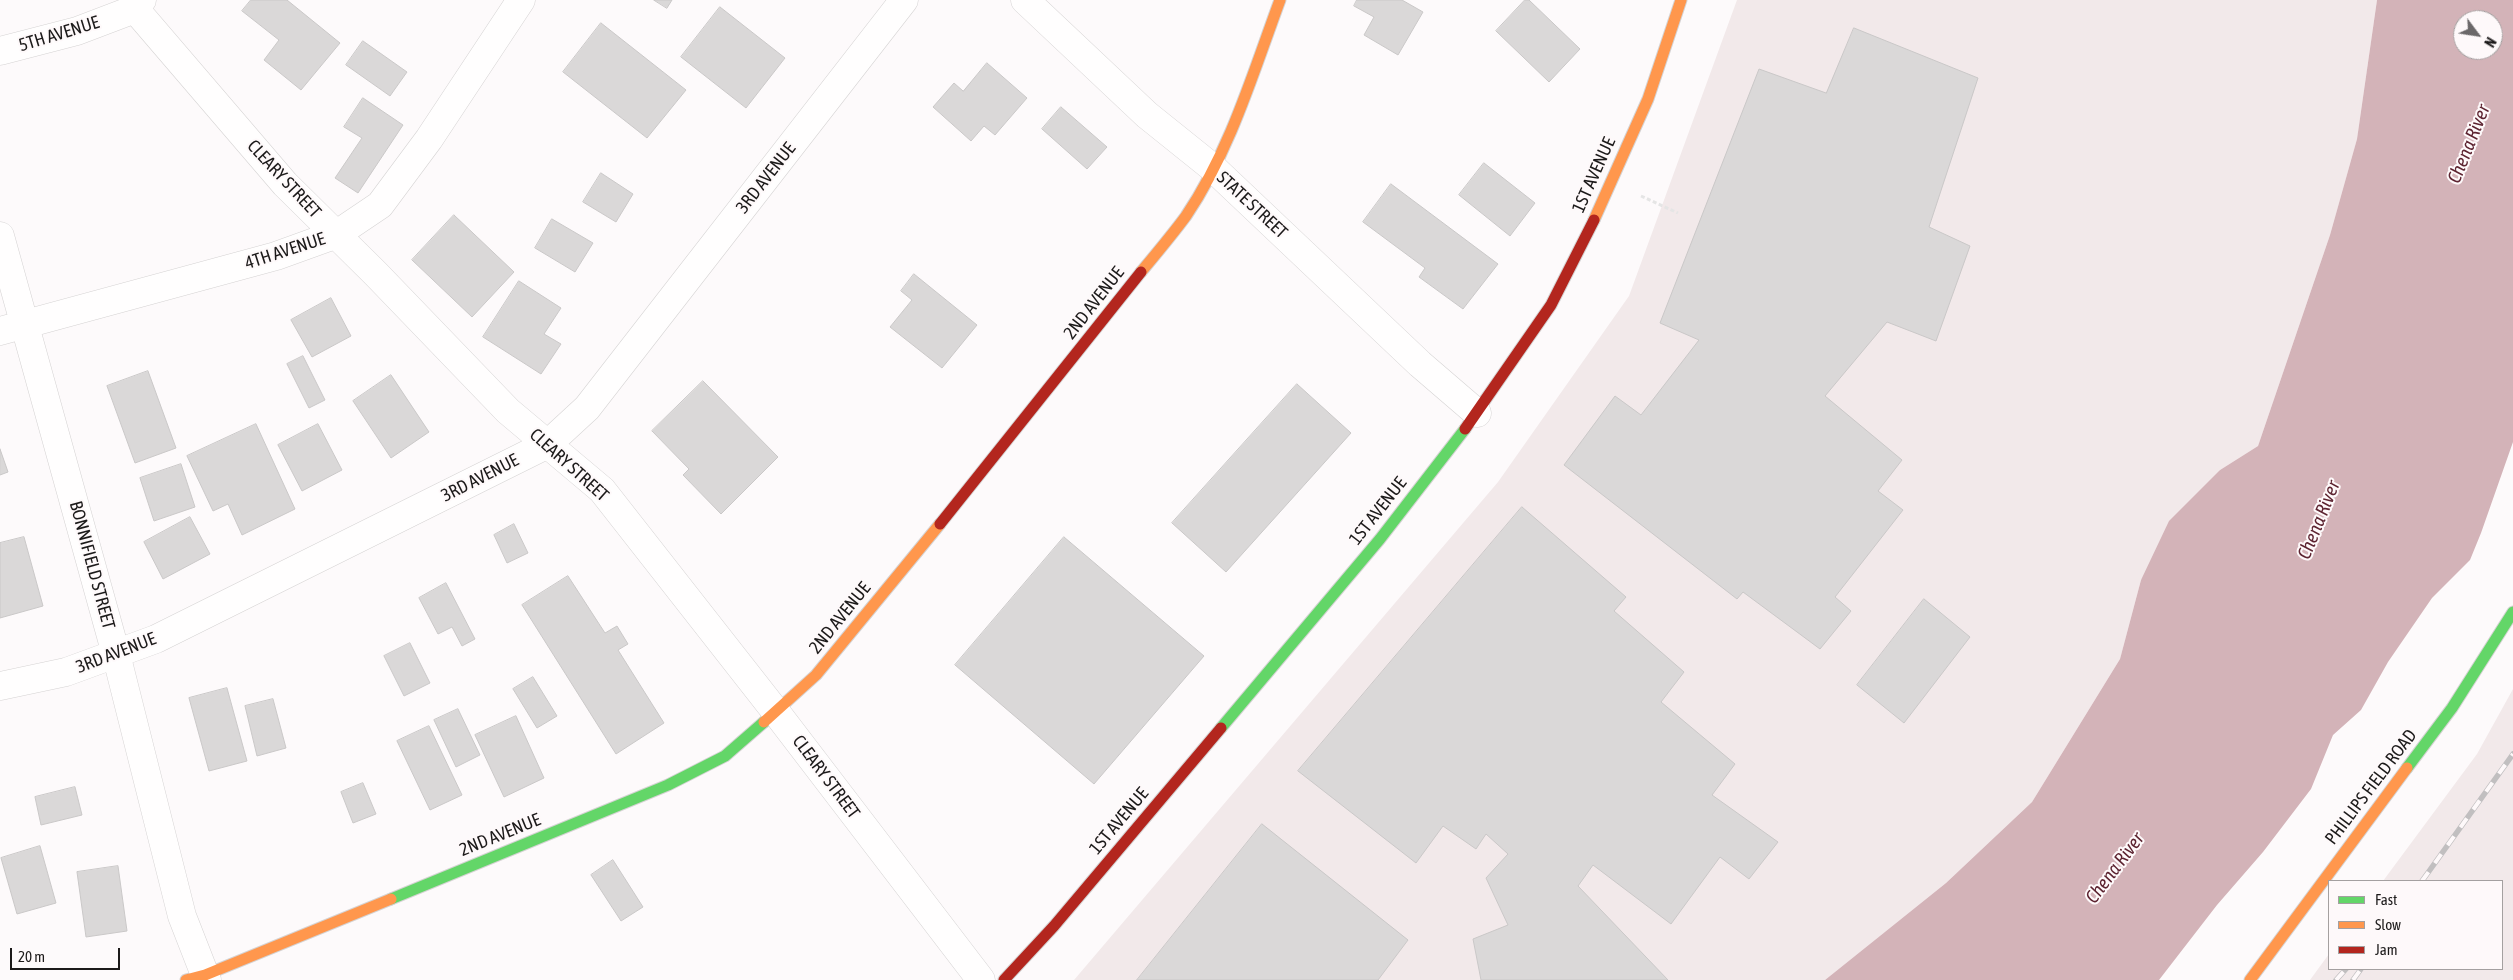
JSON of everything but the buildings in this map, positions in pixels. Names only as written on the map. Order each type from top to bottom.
[{"type":"street","name":"4TH AVENUE","points":[[0,331],[276,256],[337,234],[380,204],[429,139],[521,0]]},
{"type":"street","name":"3RD AVENUE","points":[[0,686],[66,672],[156,639],[548,444],[587,408],[904,0]]},
{"type":"street","name":"STATE STREET","points":[[1025,0],[1147,115],[1213,168],[1420,364],[1477,413]]},
{"type":"street","name":"2ND AVENUE","points":[[199,978],[668,785],[725,756],[776,712],[816,675],[1010,439],[1186,215],[1213,168],[1235,122],[1280,0]]},
{"type":"street","name":"1ST AVENUE","points":[[1004,980],[1054,926],[1367,554],[1477,413],[1551,305],[1584,242],[1648,99],[1681,0]]},
{"type":"street","name":"CLEARY STREET","points":[[139,5],[285,184],[337,234],[508,411],[602,490],[776,712],[981,980]]},
{"type":"street","name":"5TH AVENUE","points":[[0,51],[77,31],[139,5]]},
{"type":"street","name":"BONNIFIELD STREET","points":[[0,236],[116,654],[199,978]]},
{"type":"street","name":"PHILLIPS FIELD ROAD","points":[[2250,980],[2452,708],[2513,612]]},
{"type":"path","points":[[1641,196],[1678,213]]},
{"type":"shaded area","points":[[1737,0],[2377,0],[2357,139],[2330,235],[2258,446],[2220,470],[2141,580],[2120,659],[2032,802],[1946,883],[1825,980],[1074,980],[1498,482],[1629,296]]},
{"type":"shaded area","points":[[2513,689],[2513,980],[2310,980],[2328,955],[2328,970],[2503,970],[2503,880],[2384,880],[2477,754]]},
{"type":"water","name":"Chena River","points":[[2377,0],[2513,0],[2513,442],[2470,560],[2432,598],[2388,662],[2361,710],[2333,735],[2311,789],[2263,852],[2217,905],[2159,980],[1825,980],[1946,883],[2032,802],[2120,659],[2141,580],[2169,521],[2220,470],[2258,446],[2330,235],[2357,139]]},
{"type":"railway","points":[[2423,880],[2513,754]]},
{"type":"railway","points":[[2336,980],[2345,970]]},
{"type":"railway","points":[[2353,980],[2360,970]]},
{"type":"traffic: fast","points":[[1221,728],[1380,539],[1465,429]]},
{"type":"traffic: fast","points":[[2407,768],[2452,708],[2513,612]]},
{"type":"traffic: fast","points":[[391,899],[668,785],[725,756],[764,722]]},
{"type":"traffic: slow","points":[[1141,272],[1186,216],[1202,191],[1228,138],[1280,0]]},
{"type":"traffic: slow","points":[[1594,220],[1648,99],[1681,0]]},
{"type":"traffic: slow","points":[[764,722],[816,675],[940,524]]},
{"type":"traffic: slow","points":[[2250,980],[2407,768]]},
{"type":"traffic: slow","points":[[186,980],[205,975],[391,899]]},
{"type":"traffic: jam","points":[[1465,429],[1551,305],[1594,220]]},
{"type":"traffic: jam","points":[[940,524],[1141,272]]},
{"type":"traffic: jam","points":[[1004,980],[1054,926],[1221,728]]}]
